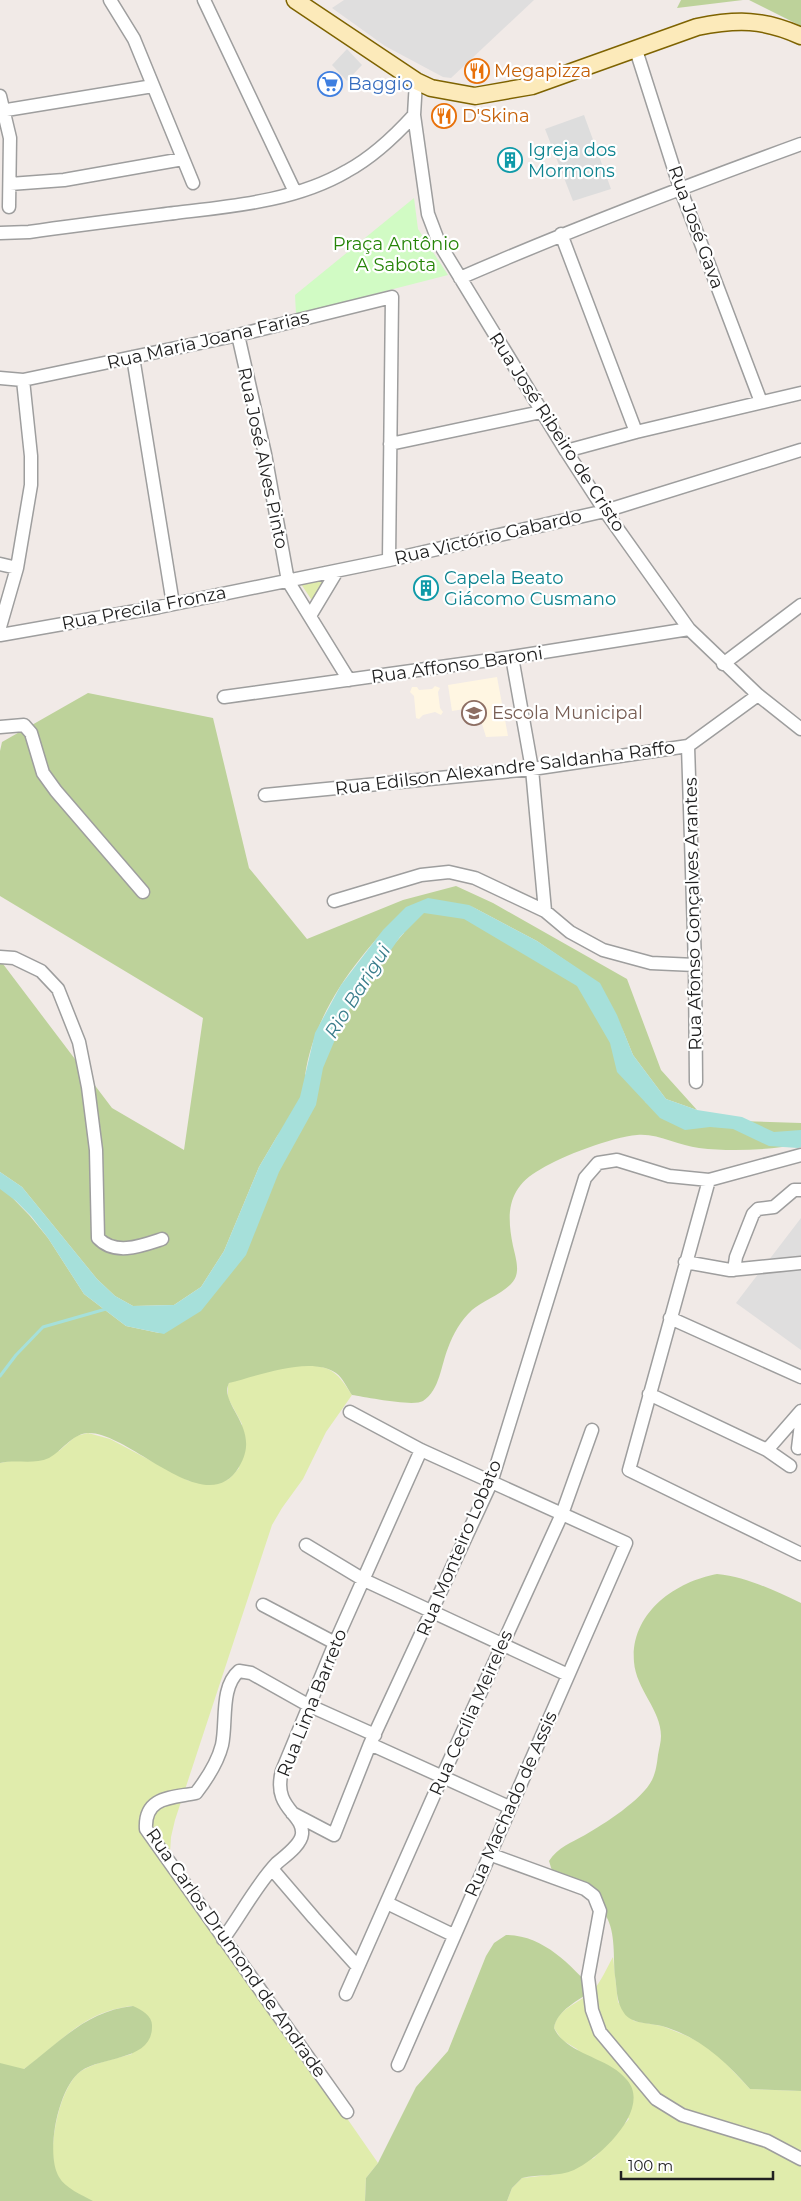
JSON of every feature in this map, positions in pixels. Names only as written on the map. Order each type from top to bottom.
[{"type":"main road","points":[[295,0],[416,81],[431,88],[476,96],[532,86],[698,27],[721,22],[769,23],[801,36]]},
{"type":"street","points":[[110,0],[134,40],[193,183]]},
{"type":"street","points":[[204,0],[295,192]]},
{"type":"street","name":"Rua José Gava","points":[[636,50],[680,188],[761,402]]},
{"type":"street","name":"Rua José Ribeiro de Cristo","points":[[416,81],[414,115],[428,214],[439,243],[566,451],[605,511],[689,629],[723,664],[801,729]]},
{"type":"street","points":[[2,111],[153,86]]},
{"type":"street","points":[[0,96],[11,152],[9,207]]},
{"type":"street","points":[[0,233],[29,232],[248,205],[295,192],[346,172],[372,156],[396,135],[414,115]]},
{"type":"street","points":[[460,278],[561,234],[801,144]]},
{"type":"street","points":[[10,184],[64,180],[183,159]]},
{"type":"street","points":[[561,234],[636,432]]},
{"type":"street","name":"Rua Maria Joana Farias","points":[[0,378],[23,380],[238,335],[392,297],[390,444]]},
{"type":"street","name":"Rua José Alves Pinto","points":[[238,335],[265,454],[288,581]]},
{"type":"street","points":[[133,357],[173,604]]},
{"type":"street","points":[[0,627],[17,568],[31,485],[31,456],[23,380]]},
{"type":"street","points":[[566,451],[636,432],[801,393]]},
{"type":"street","points":[[389,560],[390,444],[541,412]]},
{"type":"street","name":"Rua Victório Gabardo","points":[[288,581],[605,511],[801,450]]},
{"type":"street","points":[[0,564],[17,568]]},
{"type":"street","points":[[310,616],[337,571]]},
{"type":"street","points":[[288,581],[348,680]]},
{"type":"street","name":"Rua Precila Fronza","points":[[0,635],[288,581]]},
{"type":"street","points":[[723,664],[801,605]]},
{"type":"street","name":"Rua Affonso Baroni","points":[[224,698],[512,657],[689,629]]},
{"type":"street","points":[[512,657],[532,769],[545,911]]},
{"type":"street","name":"Rua Edilson Alexandre Saldanha Raffo","points":[[265,795],[532,769],[688,746],[758,695]]},
{"type":"street","points":[[0,727],[24,725],[32,733],[43,773],[56,791],[143,892]]},
{"type":"street","name":"Rua Afonso Gonçalves Arantes","points":[[688,746],[695,965],[696,1082]]},
{"type":"street","points":[[334,901],[421,875],[449,872],[475,878],[545,911],[570,932],[603,950],[652,963],[695,965]]},
{"type":"street","points":[[0,956],[14,958],[41,970],[58,989],[79,1042],[88,1087],[96,1150],[98,1238],[105,1246],[116,1249],[142,1246],[162,1239]]},
{"type":"street","points":[[801,1155],[709,1180],[629,1470],[801,1554]]},
{"type":"street","name":"Rua Monteiro Lobato","points":[[292,1813],[334,1835],[372,1740],[491,1483],[585,1178],[598,1163],[617,1160],[669,1176],[709,1180]]},
{"type":"street","points":[[734,1270],[736,1257],[754,1214],[758,1209],[774,1207],[794,1190],[801,1190]]},
{"type":"street","points":[[685,1262],[734,1270],[801,1263]]},
{"type":"street","points":[[670,1318],[801,1377]]},
{"type":"street","points":[[649,1394],[767,1450],[790,1466]]},
{"type":"street","points":[[767,1450],[801,1410]]},
{"type":"street","points":[[350,1412],[422,1450],[562,1514]]},
{"type":"street","points":[[798,1448],[801,1424]]},
{"type":"street","name":"Rua Cecília Meireles","points":[[346,1994],[442,1777],[562,1514],[592,1430]]},
{"type":"street","name":"Rua Lima Barreto","points":[[223,1939],[272,1868],[299,1843],[302,1836],[302,1828],[280,1794],[279,1783],[308,1705],[422,1450]]},
{"type":"street","name":"Rua Machado de Assis","points":[[398,2064],[626,1543],[562,1514]]},
{"type":"street","points":[[306,1545],[364,1580],[568,1675]]},
{"type":"street","points":[[262,1605],[335,1643]]},
{"type":"street","name":"Rua Carlos Drumond de Andrade","points":[[308,1705],[251,1673],[240,1671],[229,1683],[221,1748],[196,1794],[170,1797],[159,1801],[146,1819],[146,1829],[347,2112]]},
{"type":"street","points":[[308,1705],[442,1777],[509,1807]]},
{"type":"street","points":[[489,1854],[586,1889],[594,1896],[600,1911],[588,1977],[592,2010],[600,2032],[656,2099],[682,2115],[768,2141],[801,2159]]},
{"type":"street","points":[[272,1868],[358,1967]]},
{"type":"street","points":[[387,1903],[453,1936]]},
{"type":"shaded area","points":[[344,0],[534,0],[451,78],[443,77],[385,46],[332,8]]},
{"type":"shaded area","points":[[347,49],[362,65],[347,81],[332,65]]},
{"type":"shaded area","points":[[584,115],[611,189],[573,201],[545,129]]},
{"type":"shaded area","points":[[497,677],[508,736],[486,737],[477,707],[452,711],[448,685]]},
{"type":"shaded area","points":[[435,686],[440,688],[438,692],[440,708],[443,712],[441,715],[435,712],[423,715],[419,719],[416,718],[414,696],[410,692],[412,687],[417,687],[419,690],[432,689]]},
{"type":"shaded area","points":[[801,1218],[801,1350],[736,1303]]},
{"type":"green space","points":[[681,0],[743,0],[677,8]]},
{"type":"green space","points":[[749,0],[801,0],[801,26]]},
{"type":"green space","name":"Praça Antônio A Sabota","points":[[414,198],[418,229],[448,275],[296,314],[295,295]]},
{"type":"green space","points":[[330,576],[315,605],[301,584]]},
{"type":"green space","points":[[88,693],[213,718],[249,868],[307,939],[403,900],[456,886],[493,903],[627,979],[661,1070],[697,1110],[666,1099],[633,1055],[622,1028],[646,1103],[740,1121],[801,1123],[801,1144],[776,1148],[724,1150],[691,1147],[653,1136],[637,1135],[614,1139],[588,1148],[561,1158],[541,1169],[522,1184],[512,1202],[510,1222],[517,1265],[516,1276],[509,1286],[477,1306],[461,1323],[450,1343],[437,1384],[429,1396],[418,1403],[410,1403],[352,1395],[343,1380],[336,1373],[325,1368],[312,1366],[298,1366],[229,1383],[227,1391],[229,1400],[239,1419],[246,1441],[245,1453],[239,1467],[225,1481],[207,1485],[187,1480],[124,1445],[104,1436],[87,1433],[71,1440],[49,1458],[37,1461],[0,1463],[0,1185],[48,1238],[84,1294],[126,1326],[159,1333],[210,1287],[279,1133],[259,1167],[224,1251],[201,1287],[174,1305],[133,1306],[115,1296],[97,1279],[22,1187],[0,1172],[0,960],[112,1108],[184,1150],[203,1018],[0,896],[0,751],[2,742]],"holes":[[[469,905],[537,941],[585,974]],[[407,907],[404,933],[336,1010],[305,1076],[318,1028],[329,1005],[357,963]]]},
{"type":"green space","points":[[307,1365],[323,1368],[334,1373],[352,1395],[326,1432],[303,1479],[272,1525],[175,1820],[170,1853],[192,1895],[378,2163],[366,2178],[365,2201],[86,2201],[59,2179],[55,2169],[53,2155],[56,2122],[66,2091],[73,2079],[81,2071],[99,2063],[132,2054],[133,2006],[112,2010],[93,2017],[77,2027],[34,2062],[0,2082],[0,1463],[59,1451],[76,1436],[88,1433],[110,1439],[189,1481],[217,1484],[229,1479],[239,1468],[242,1424],[228,1398],[228,1384],[245,1374],[265,1368]]},
{"type":"green space","points":[[717,1574],[749,1581],[801,1603],[801,2091],[750,2089],[731,2069],[700,2043],[662,2026],[636,2021],[627,2017],[621,2009],[618,2000],[613,1938],[606,1916],[589,1898],[553,1874],[549,1861],[561,1849],[622,1811],[647,1788],[652,1780],[656,1768],[661,1736],[657,1717],[636,1672],[634,1662],[635,1645],[639,1629],[647,1615],[671,1593],[685,1584]]},
{"type":"green space","points":[[506,1935],[519,1936],[544,1946],[566,1962],[593,1990],[564,2011],[559,2016],[554,2028],[570,2046],[613,2068],[627,2080],[633,2092],[633,2105],[628,2118],[609,2144],[585,2164],[574,2170],[555,2175],[522,2178],[512,2188],[507,2201],[365,2201],[366,2178],[378,2163],[416,2087],[448,2051],[486,1956],[494,1943]]},
{"type":"green space","points":[[613,1957],[618,2002],[634,2021],[662,2026],[705,2045],[718,2055],[750,2089],[801,2091],[801,2201],[507,2201],[512,2188],[522,2178],[558,2174],[594,2158],[629,2119],[577,2049],[562,2040],[554,2028],[556,2021],[564,2011],[587,1996],[595,1988]]},
{"type":"green space","points":[[133,2006],[151,2020],[150,2038],[144,2046],[135,2052],[90,2066],[81,2071],[73,2079],[66,2091],[56,2121],[53,2153],[59,2177],[69,2188],[93,2201],[0,2201],[0,2063],[24,2069],[74,2029],[87,2021],[116,2009]]},
{"type":"water","name":"Rio Barigui","points":[[428,898],[469,905],[537,941],[600,983],[617,1015],[633,1055],[666,1099],[697,1110],[742,1117],[774,1132],[801,1130],[801,1147],[769,1146],[733,1129],[710,1127],[685,1130],[660,1118],[617,1072],[610,1043],[577,986],[464,919],[424,913],[400,937],[345,1016],[323,1068],[316,1105],[279,1172],[246,1255],[201,1311],[164,1334],[126,1326],[84,1294],[48,1238],[31,1216],[0,1189],[0,1172],[22,1187],[97,1279],[115,1296],[133,1306],[174,1305],[201,1287],[224,1251],[259,1167],[300,1097],[315,1033],[341,985],[383,930],[406,907]]},
{"type":"waterway","points":[[0,1376],[16,1355],[43,1327],[106,1309]]},
{"type":"place","name":"Megapizza","points":[[477,71]]},
{"type":"place","name":"Baggio","points":[[330,84]]},
{"type":"place","name":"D'Skina","points":[[444,116]]},
{"type":"place","name":"Igreja dos Mormons","points":[[510,160]]},
{"type":"place","name":"Capela Beato Giácomo Cusmano","points":[[426,588]]},
{"type":"place","name":"Escola Municipal","points":[[474,713]]}]
